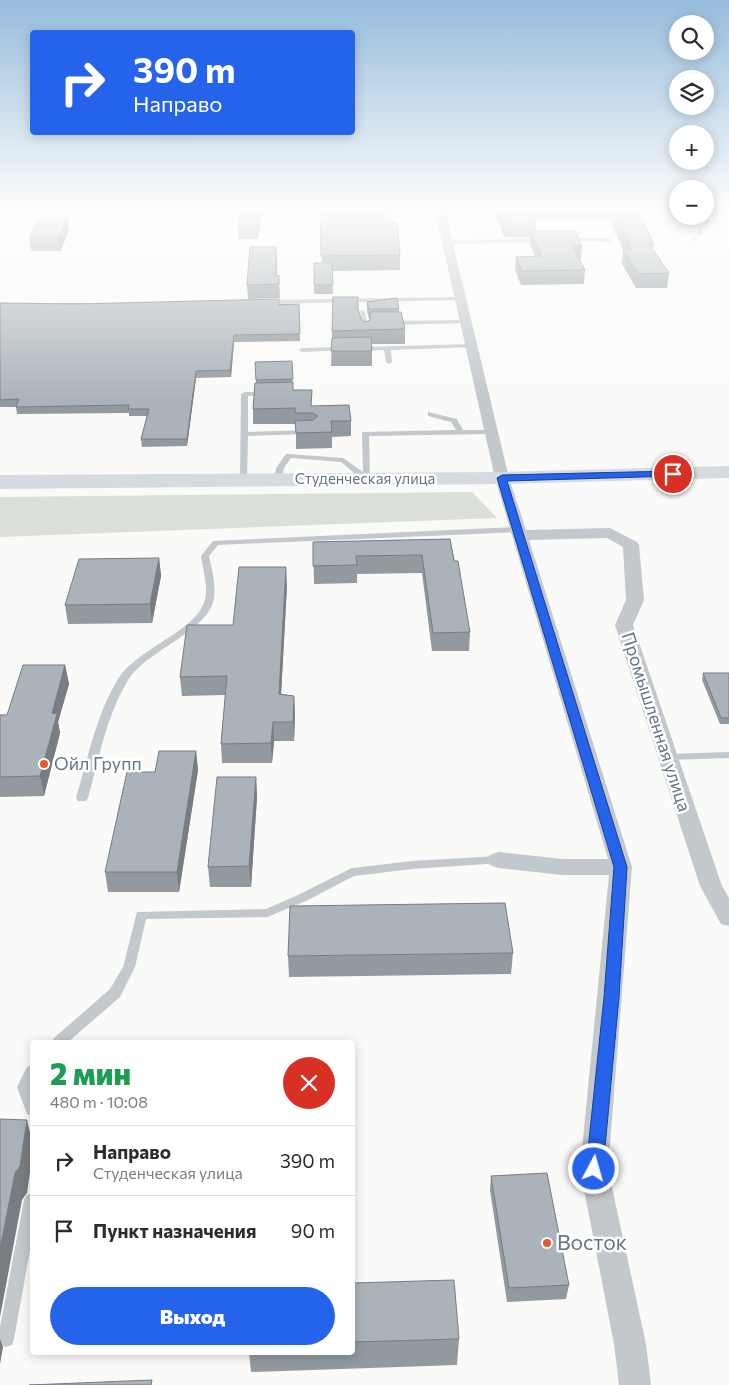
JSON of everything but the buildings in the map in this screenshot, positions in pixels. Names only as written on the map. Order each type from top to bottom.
[{"type":"main road","name":"Студенческая улица","points":[[0,482],[502,478],[729,472]]},
{"type":"street","points":[[455,271],[502,478],[621,867],[611,997],[594,1169],[630,1344],[635,1385]]},
{"type":"street","name":"Промышленная улица","points":[[518,533],[610,533],[631,545],[635,600],[624,625],[711,886],[729,918]]},
{"type":"street","points":[[498,860],[562,867],[621,867]]},
{"type":"lane","points":[[255,302],[461,299]]},
{"type":"lane","points":[[362,311],[366,333]]},
{"type":"lane","points":[[382,323],[466,321]]},
{"type":"lane","points":[[363,323],[373,323]]},
{"type":"lane","points":[[302,350],[473,346]]},
{"type":"lane","points":[[387,348],[389,362]]},
{"type":"lane","points":[[244,479],[246,394],[275,394]]},
{"type":"lane","points":[[430,414],[454,421],[461,432]]},
{"type":"lane","points":[[244,434],[313,432]]},
{"type":"lane","points":[[367,479],[365,434],[491,432]]},
{"type":"lane","points":[[82,798],[110,706],[124,677],[147,656],[195,621],[208,605],[209,587],[205,556],[216,543],[518,533]]},
{"type":"lane","points":[[668,757],[729,754]]},
{"type":"lane","points":[[61,1040],[114,993],[129,967],[141,915],[267,913],[302,898],[352,872],[412,865],[498,860]]},
{"type":"lane","points":[[30,1075],[24,1088],[30,1104]]},
{"type":"lane","points":[[6,1339],[30,1211]]},
{"type":"shaded area","points":[[472,492],[497,518],[0,537],[0,497]]},
{"type":"place","name":"Ойл Групп","points":[[44,764]]},
{"type":"place","name":"Восток","points":[[547,1243]]},
{"type":"route","points":[[594,1169],[611,997],[621,867],[502,478],[673,474]]}]
